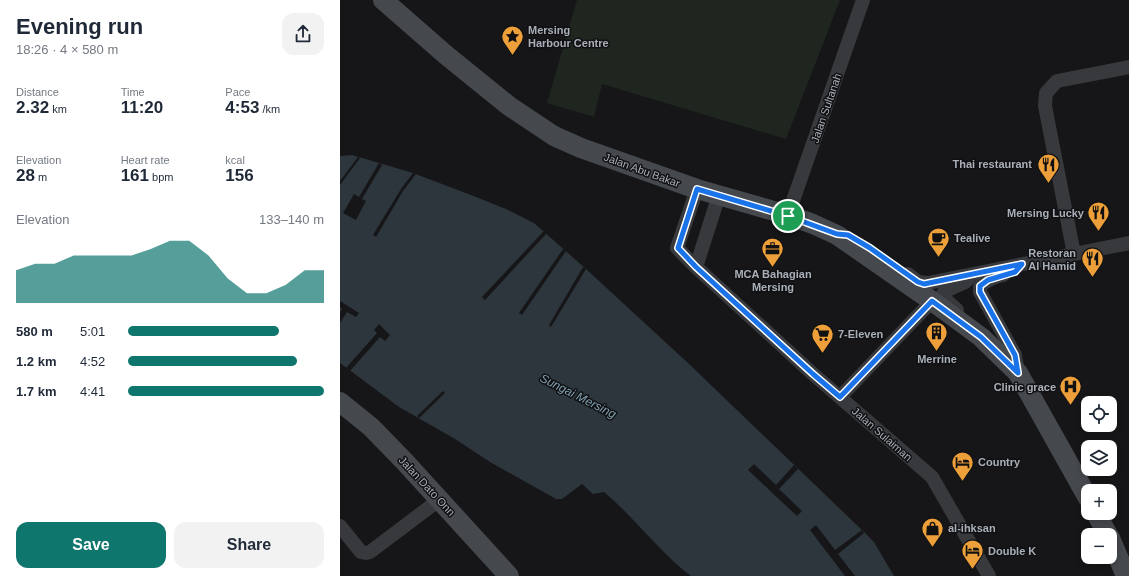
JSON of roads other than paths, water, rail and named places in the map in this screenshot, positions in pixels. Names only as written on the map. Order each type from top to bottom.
[{"type":"street","name":"Jalan Abu Bakar","points":[[382,0],[446,55],[509,106],[554,136],[588,150],[697,189],[788,216],[837,234],[981,337],[1018,373],[1081,486]]},
{"type":"street","name":"Jalan Sultanah","points":[[788,216],[863,0]]},
{"type":"street","points":[[1074,254],[1045,106],[1046,93],[1057,81],[1129,67]]},
{"type":"street","name":"Jalan Sulaiman","points":[[697,189],[678,248],[696,267],[813,374],[932,477],[989,576]]},
{"type":"street","points":[[696,267],[719,195]]},
{"type":"street","points":[[837,234],[848,235],[870,248],[918,282],[924,284],[1129,243]]},
{"type":"street","points":[[1018,373],[1015,355],[980,292],[980,286],[998,276],[1015,272],[1022,264]]},
{"type":"street","points":[[974,274],[965,282],[945,291],[943,294],[947,301],[976,328],[981,337]]},
{"type":"street","points":[[840,397],[932,301]]},
{"type":"street","name":"Jalan Dato Onn","points":[[340,402],[371,427],[509,576]]},
{"type":"street","points":[[340,526],[361,552],[370,552],[440,500]]},
{"type":"street","points":[[1117,543],[1129,559]]},
{"type":"street","points":[[1117,555],[1126,576]]},
{"type":"water","name":"Sungai Mersing","points":[[352,155],[413,173],[506,209],[534,223],[688,363],[862,530],[874,542],[894,576],[691,576],[679,567],[604,492],[593,494],[582,484],[562,499],[556,499],[490,462],[455,439],[399,407],[340,363],[340,156]]},
{"type":"place","name":"Mersing Harbour Centre","points":[[512,56]]},
{"type":"place","name":"Thai restaurant","points":[[1048,184]]},
{"type":"place","name":"Mersing Lucky","points":[[1099,232]]},
{"type":"place","name":"Tealive","points":[[939,258]]},
{"type":"place","name":"MCA Bahagian Mersing","points":[[773,268]]},
{"type":"place","name":"Restoran Al Hamid","points":[[1092,278]]},
{"type":"place","name":"Merrine","points":[[937,352]]},
{"type":"place","name":"7-Eleven","points":[[822,354]]},
{"type":"place","name":"Clinic grace","points":[[1071,406]]},
{"type":"place","name":"Country","points":[[963,482]]},
{"type":"place","name":"al-ihksan","points":[[932,548]]},
{"type":"place","name":"Double K","points":[[972,570]]}]
